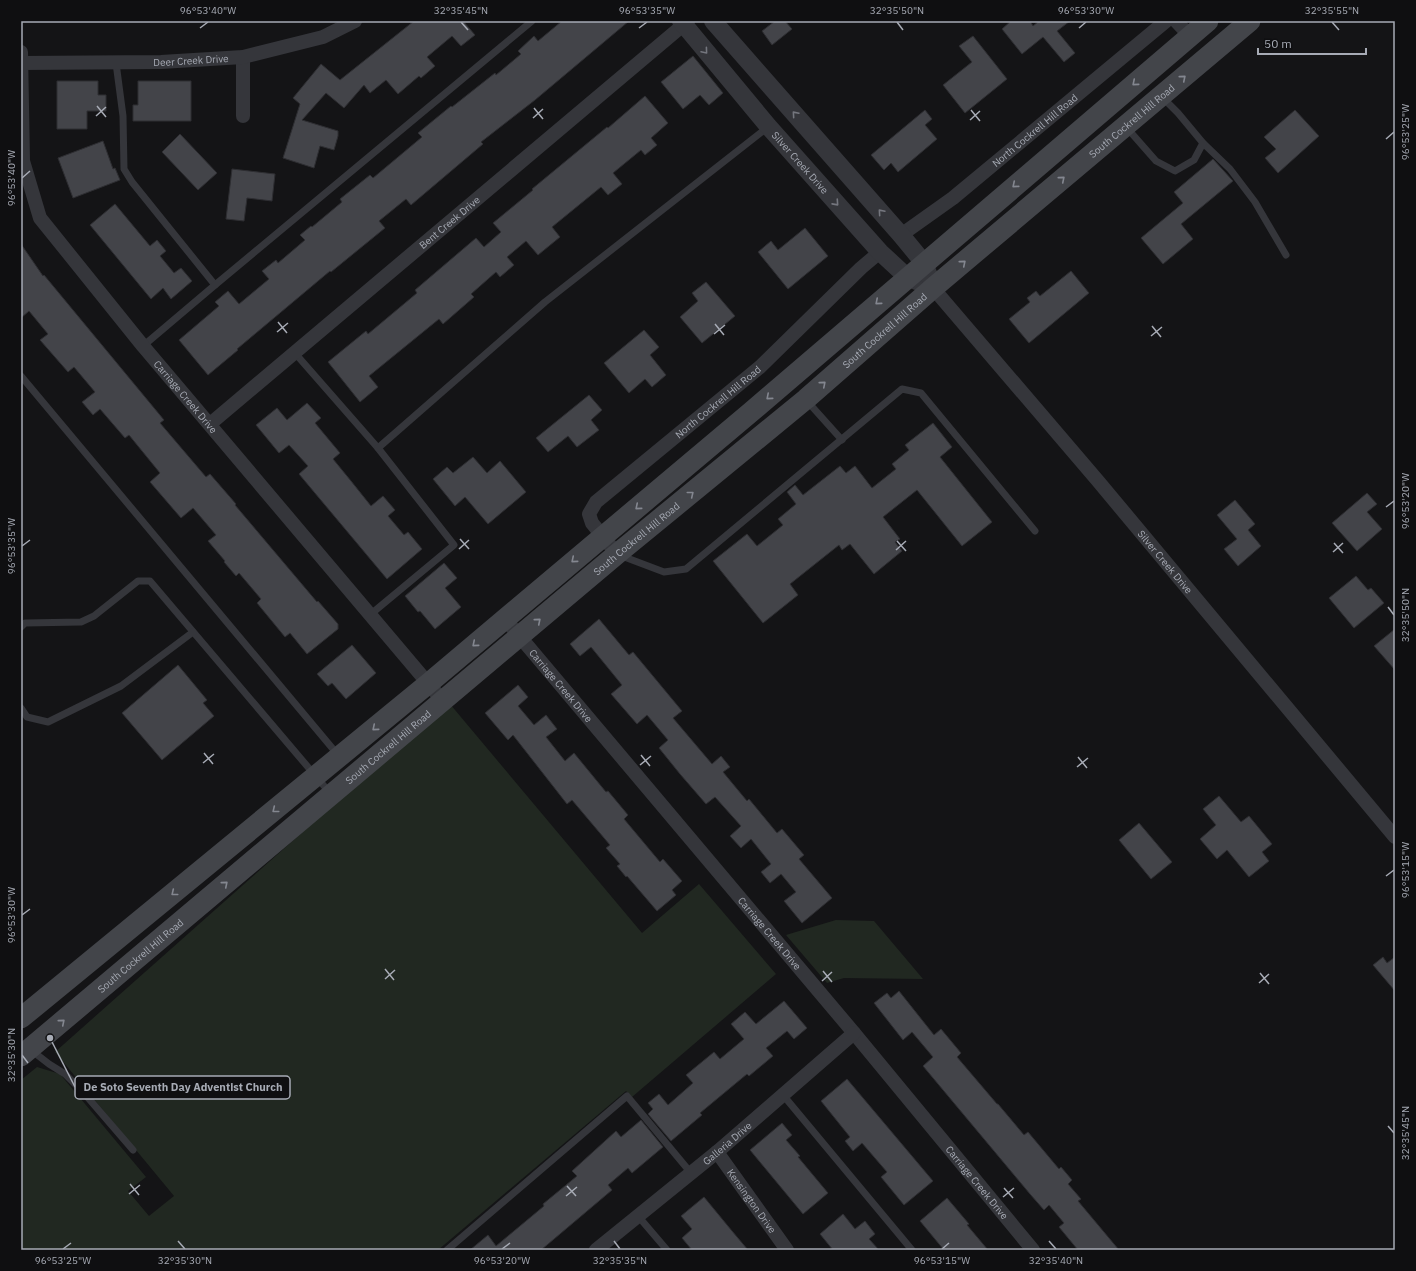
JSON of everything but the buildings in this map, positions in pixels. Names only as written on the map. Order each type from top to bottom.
[{"type":"main road","points":[[21,1018],[316,777],[751,412],[924,263],[1183,28],[1208,21]]},
{"type":"main road","name":"South Cockrell Hill Road","points":[[25,1052],[617,554],[806,399],[933,288],[1250,21]]},
{"type":"street","name":"Deer Creek Drive","points":[[21,63],[161,62],[243,58],[323,37],[355,21]]},
{"type":"street","name":"Silver Creek Drive","points":[[713,21],[901,235],[924,263],[933,288],[1395,837]]},
{"type":"street","name":"North Cockrell Hill Road","points":[[901,235],[953,198],[1166,21]]},
{"type":"street","name":"Silver Creek Drive","points":[[684,22],[768,126],[880,252],[907,277],[933,288]]},
{"type":"street","name":"Bent Creek Drive","points":[[210,424],[684,22]]},
{"type":"street","name":"Carriage Creek Drive","points":[[21,52],[23,161],[40,218],[143,346],[443,701]]},
{"type":"street","points":[[243,58],[243,116]]},
{"type":"street","name":"North Cockrell Hill Road","points":[[617,554],[592,523],[589,514],[596,502],[760,367],[861,268],[880,252]]},
{"type":"street","name":"Carriage Creek Drive","points":[[504,619],[854,1033],[1033,1250]]},
{"type":"street","name":"Galleria Drive","points":[[596,1250],[718,1152],[854,1033]]},
{"type":"street","name":"Kensington Drive","points":[[718,1152],[787,1250]]},
{"type":"lane","points":[[143,346],[215,284],[532,21]]},
{"type":"lane","points":[[116,62],[123,116],[124,169],[132,182],[215,284]]},
{"type":"lane","points":[[1161,96],[1178,113],[1203,143],[1230,169],[1255,202],[1286,255]]},
{"type":"lane","points":[[378,448],[545,302],[768,126]]},
{"type":"lane","points":[[1126,126],[1156,161],[1175,171],[1194,160],[1203,143]]},
{"type":"lane","points":[[294,352],[378,448],[454,545],[371,614]]},
{"type":"lane","points":[[21,376],[340,757]]},
{"type":"lane","points":[[617,554],[664,572],[686,569],[902,389],[921,393],[1035,531]]},
{"type":"lane","points":[[806,399],[842,440]]},
{"type":"lane","points":[[21,627],[25,623],[81,622],[94,616],[138,582],[150,581],[331,795]]},
{"type":"lane","points":[[21,708],[27,717],[48,722],[121,686],[193,632]]},
{"type":"lane","points":[[25,1052],[70,1078],[133,1150]]},
{"type":"lane","points":[[782,1095],[912,1250]]},
{"type":"lane","points":[[447,1250],[627,1096],[692,1173]]},
{"type":"lane","points":[[638,1216],[667,1250]]},
{"type":"shaded area","points":[[450,704],[642,933],[699,884],[776,974],[632,1097],[626,1091],[438,1250],[21,1250],[21,1080],[37,1067],[60,1074],[146,1177],[128,1191],[149,1216],[174,1196],[55,1052],[369,773]]},
{"type":"shaded area","points":[[836,920],[874,921],[923,979],[844,978],[827,983],[786,935]]},
{"type":"place","name":"De Soto Seventh Day Adventist Church","points":[[50,1038]]}]
